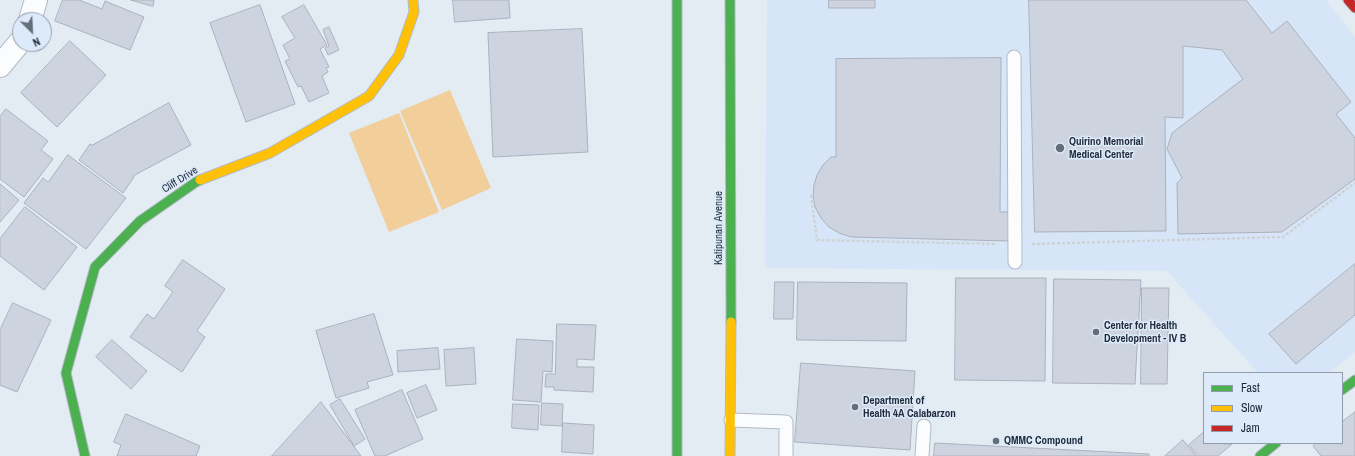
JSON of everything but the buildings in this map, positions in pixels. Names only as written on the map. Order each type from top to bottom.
[{"type":"main road","name":"Cliff Drive","points":[[85,456],[66,373],[95,267],[140,221],[196,182],[270,153],[369,96],[399,55],[414,12],[413,0]]},
{"type":"main road","points":[[677,0],[677,456]]},
{"type":"main road","name":"Katipunan Avenue","points":[[730,0],[732,256],[730,456]]},
{"type":"main road","points":[[1348,0],[1355,8]]},
{"type":"main road","points":[[1343,389],[1355,380]]},
{"type":"main road","points":[[1260,456],[1275,444]]},
{"type":"street","points":[[32,12],[36,0]]},
{"type":"street","points":[[0,66],[12,52]]},
{"type":"lane","points":[[1014,57],[1015,262]]},
{"type":"lane","points":[[731,420],[786,422],[786,456]]},
{"type":"lane","points":[[922,456],[924,426]]},
{"type":"path","points":[[812,195],[817,240],[1015,244],[1283,237],[1355,183]]},
{"type":"shaded area","name":"Quirino Memorial Medical Center","points":[[767,0],[1326,0],[1355,37],[1355,352],[1330,372],[1257,372],[1167,271],[765,268]]},
{"type":"shaded area","points":[[450,90],[491,188],[442,210],[400,111]]},
{"type":"shaded area","points":[[399,113],[439,212],[389,232],[349,133]]},
{"type":"traffic: fast","points":[[677,0],[677,456]]},
{"type":"traffic: fast","points":[[730,0],[731,322]]},
{"type":"traffic: fast","points":[[85,456],[66,373],[95,267],[140,221],[200,180]]},
{"type":"traffic: fast","points":[[1343,389],[1355,380]]},
{"type":"traffic: fast","points":[[1260,456],[1275,444]]},
{"type":"traffic: slow","points":[[200,180],[270,153],[369,96],[399,55],[414,12],[413,0]]},
{"type":"traffic: slow","points":[[730,456],[731,322]]},
{"type":"traffic: jam","points":[[1348,0],[1355,8]]},
{"type":"place","name":"Quirino Memorial Medical Center","points":[[1060,148]]},
{"type":"place","name":"Center for Health Development - IV B","points":[[1096,332]]},
{"type":"place","name":"Department of Health 4A Calabarzon","points":[[855,407]]},
{"type":"place","name":"QMMC Compound","points":[[996,441]]}]
